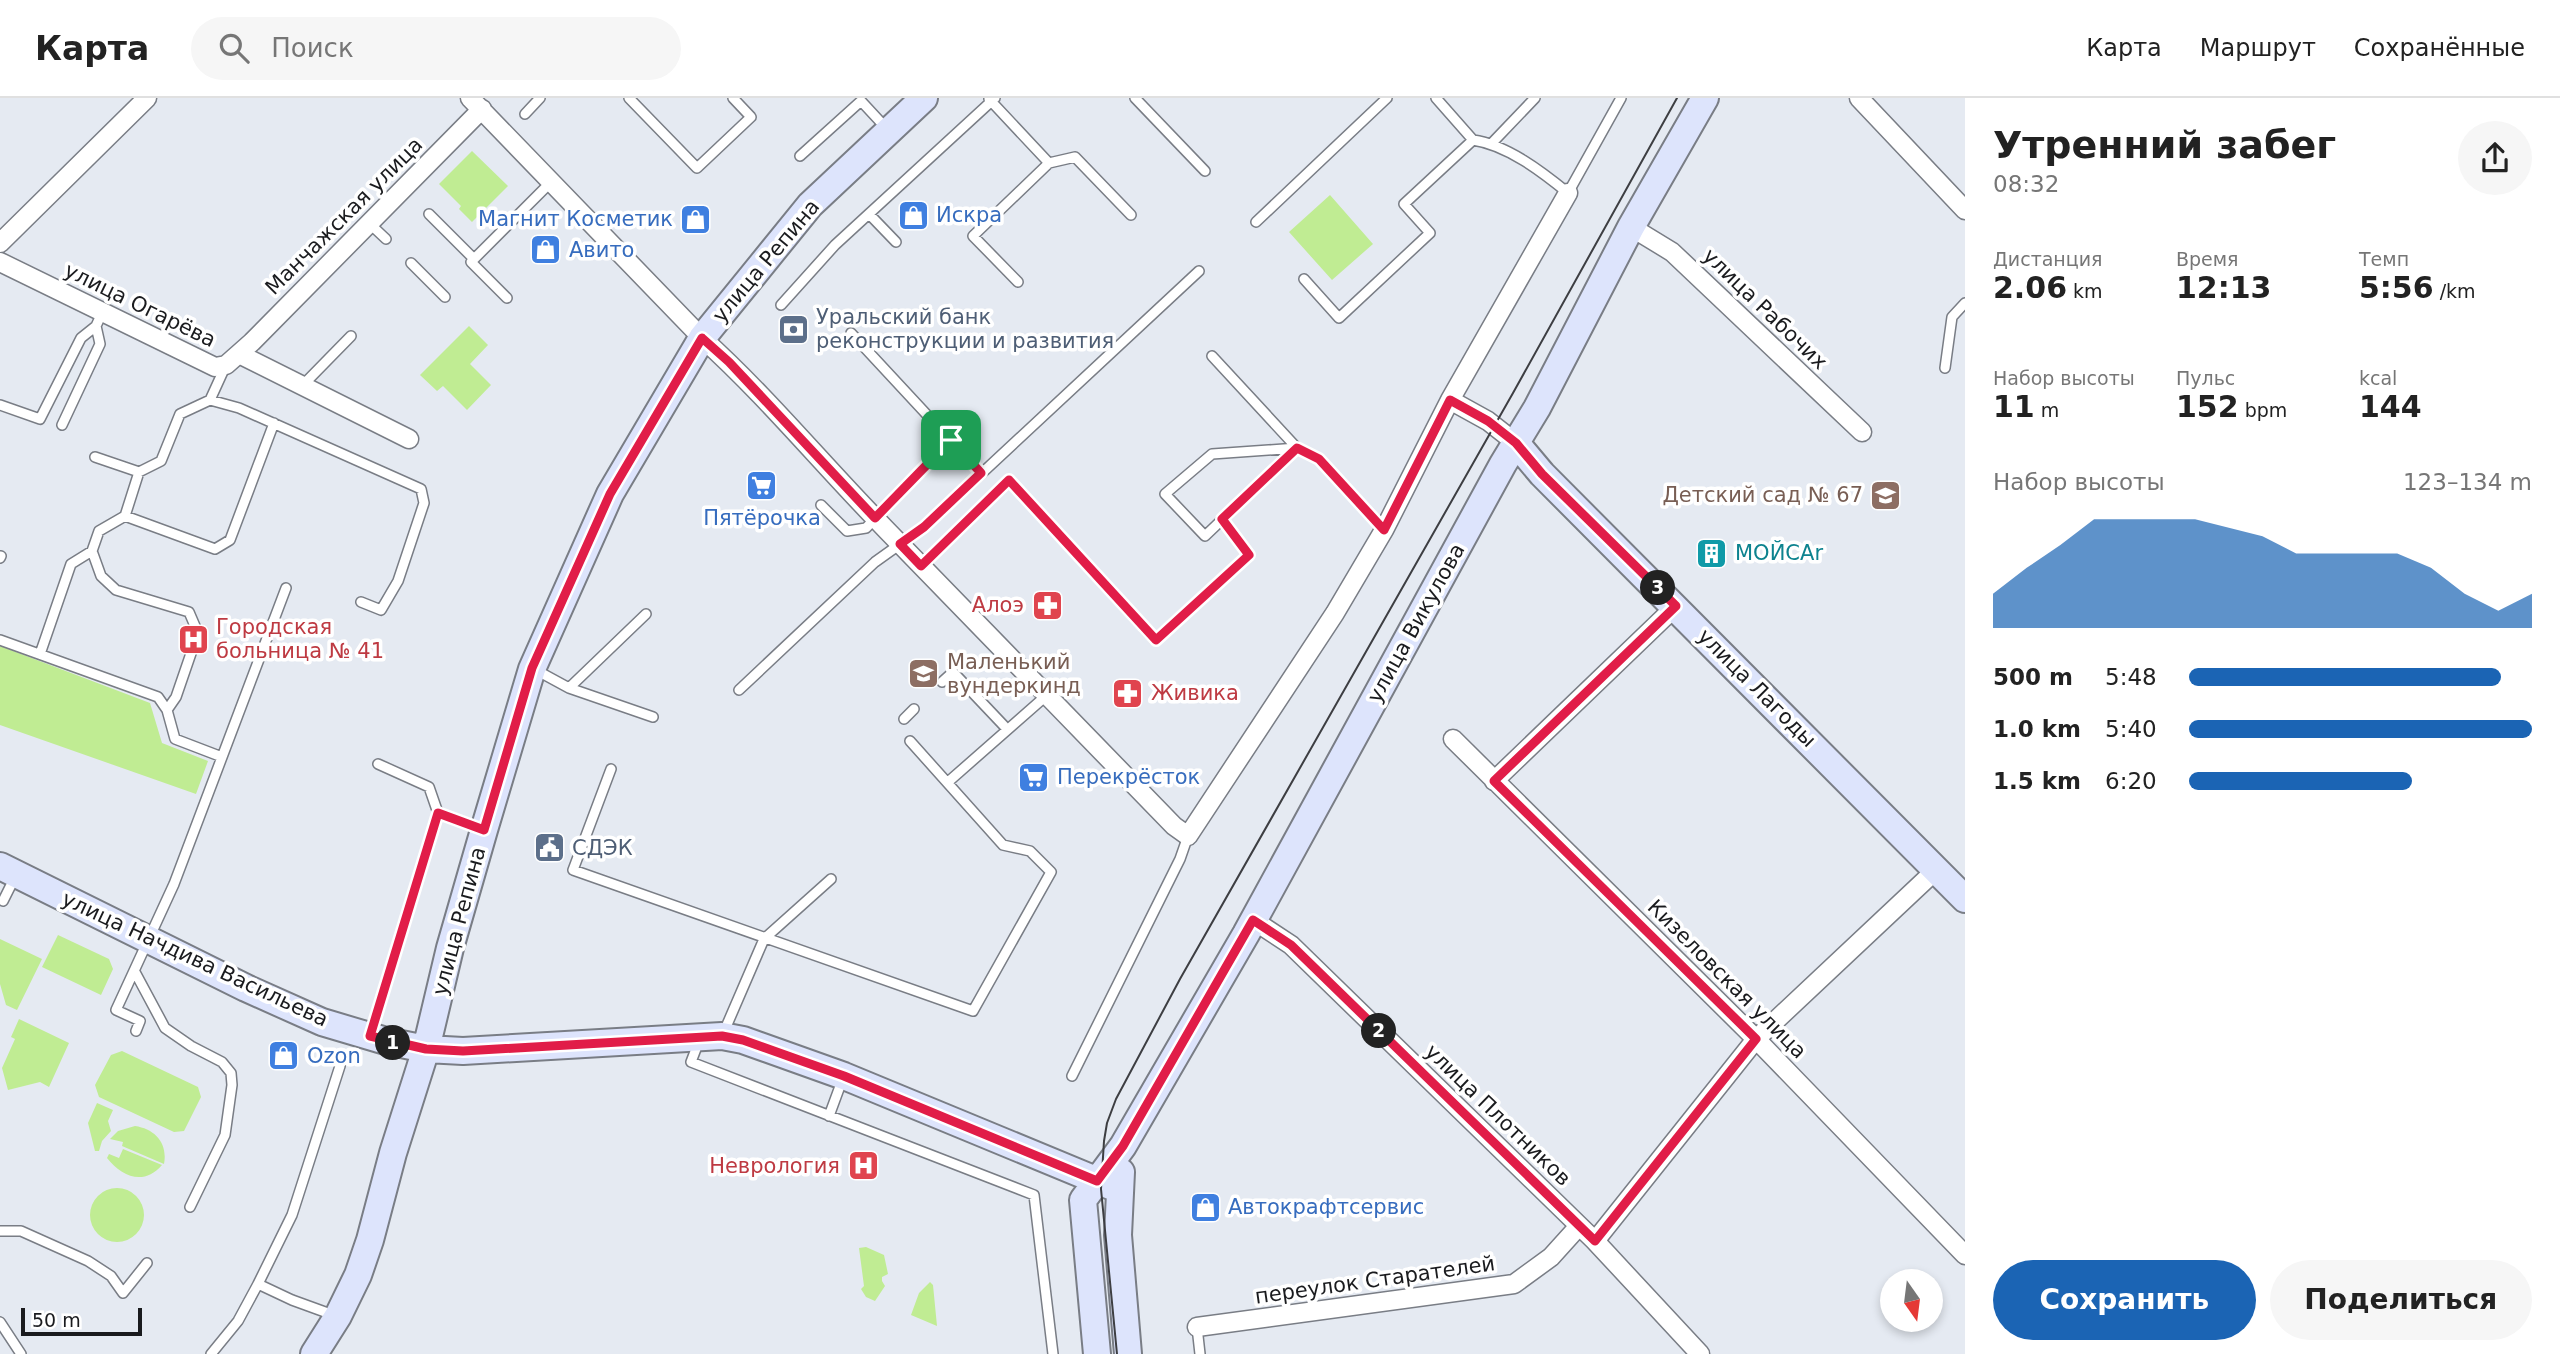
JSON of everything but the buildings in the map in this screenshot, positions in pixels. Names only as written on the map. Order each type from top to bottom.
[{"type":"street","points":[[0,243],[147,98]]},
{"type":"street","name":"улица Репина","points":[[314,1354],[338,1316],[358,1275],[366,1251],[426,1049],[450,948],[532,668],[610,494],[702,338],[810,205],[924,98]]},
{"type":"street","name":"улица Викулова","points":[[1097,1354],[1083,1200],[1108,1186],[1123,1146],[1253,920],[1537,408],[1631,227],[1705,98]]},
{"type":"street","points":[[1859,98],[1965,210]]},
{"type":"street","points":[[476,104],[702,338],[738,371],[1046,695],[1188,836],[1335,613],[1384,530],[1450,400],[1568,193]]},
{"type":"street","name":"Манчажская улица","points":[[232,360],[369,223],[476,104]]},
{"type":"street","name":"улица Рабочих","points":[[1631,227],[1672,251],[1862,432]]},
{"type":"street","name":"улица Огарёва","points":[[0,262],[99,320],[215,367],[232,360],[370,413],[413,436]]},
{"type":"street","name":"улица Лагоды","points":[[1450,400],[1488,421],[1516,443],[1542,474],[1965,899]]},
{"type":"street","points":[[1494,781],[1676,606]]},
{"type":"street","name":"Кизеловская улица","points":[[1453,739],[1756,1039],[1965,1255]]},
{"type":"street","points":[[1595,1241],[1756,1039],[1937,869]]},
{"type":"street","name":"улица Начдива Васильева","points":[[8,870],[246,988],[322,1022],[370,1036],[426,1049],[463,1051],[711,1036],[743,1040],[844,1076],[1108,1186]]},
{"type":"street","name":"улица Плотников","points":[[1253,920],[1291,945],[1595,1241],[1700,1354]]},
{"type":"street","points":[[1108,1186],[1118,1235],[1128,1354]]},
{"type":"street","name":"переулок Старателей","points":[[1197,1327],[1514,1284],[1551,1257],[1579,1226]]},
{"type":"lane","points":[[525,114],[540,98]]},
{"type":"lane","points":[[629,98],[697,167],[751,117],[733,98]]},
{"type":"lane","points":[[1135,98],[1205,171]]},
{"type":"lane","points":[[1256,222],[1387,98]]},
{"type":"lane","points":[[1436,98],[1473,140],[1492,143],[1568,193],[1621,98]]},
{"type":"lane","points":[[1492,143],[1535,98]]},
{"type":"lane","points":[[781,305],[835,245],[992,99],[1049,163]]},
{"type":"lane","points":[[800,156],[861,101],[889,131]]},
{"type":"lane","points":[[1304,279],[1339,318],[1430,233],[1404,204],[1473,140]]},
{"type":"lane","points":[[1018,282],[973,236],[1049,163],[1075,157],[1131,215]]},
{"type":"lane","points":[[507,298],[471,262],[552,181]]},
{"type":"lane","points":[[429,214],[474,259]]},
{"type":"lane","points":[[869,214],[896,242]]},
{"type":"lane","points":[[369,223],[386,239]]},
{"type":"lane","points":[[411,264],[445,297]]},
{"type":"lane","points":[[739,690],[875,562],[924,527],[1199,271]]},
{"type":"lane","points":[[1945,368],[1952,317],[1965,303]]},
{"type":"lane","points":[[0,405],[40,419],[81,338],[99,320]]},
{"type":"lane","points":[[62,425],[100,344],[99,320]]},
{"type":"lane","points":[[851,333],[981,473]]},
{"type":"lane","points":[[302,386],[351,336]]},
{"type":"lane","points":[[1212,356],[1297,448],[1319,459],[1384,530]]},
{"type":"lane","points":[[95,457],[139,472],[161,461],[180,414],[210,400],[232,360]]},
{"type":"lane","points":[[210,400],[239,408],[421,489],[424,503],[398,580],[381,610],[361,602]]},
{"type":"lane","points":[[125,516],[215,549],[230,540],[274,423]]},
{"type":"lane","points":[[821,505],[847,531],[866,528],[951,440]]},
{"type":"lane","points":[[1297,448],[1205,536],[1165,494],[1212,454],[1297,448]]},
{"type":"lane","points":[[40,654],[71,564],[92,551],[99,531],[125,516],[139,472]]},
{"type":"lane","points":[[921,566],[1009,480],[1156,640],[1249,555],[1222,519]]},
{"type":"lane","points":[[92,551],[101,576],[116,590],[189,612],[198,634],[176,697],[167,710]]},
{"type":"lane","points":[[136,1031],[140,1021],[123,1019],[116,1010],[149,940],[195,829],[286,588]]},
{"type":"lane","points":[[569,688],[646,614]]},
{"type":"lane","points":[[0,640],[158,697],[167,710],[175,739],[222,757]]},
{"type":"lane","points":[[532,668],[569,688],[653,717]]},
{"type":"lane","points":[[942,682],[953,672],[1007,729]]},
{"type":"lane","points":[[947,782],[1046,695]]},
{"type":"lane","points":[[904,719],[914,709]]},
{"type":"lane","points":[[611,769],[573,870],[973,1011],[1051,872],[1030,851],[1003,845],[910,741]]},
{"type":"lane","points":[[370,1036],[438,813],[429,787],[378,764]]},
{"type":"lane","points":[[438,813],[484,830]]},
{"type":"lane","points":[[1072,1076],[1180,859],[1188,836]]},
{"type":"lane","points":[[4,901],[8,870]]},
{"type":"lane","points":[[831,879],[764,939],[711,1036],[691,1062],[1034,1195],[1053,1354]]},
{"type":"lane","points":[[135,972],[165,1027],[191,1046],[222,1062],[230,1073],[232,1085],[225,1135],[190,1208]]},
{"type":"lane","points":[[211,1354],[238,1321],[292,1215],[340,1066]]},
{"type":"lane","points":[[829,1116],[844,1076]]},
{"type":"lane","points":[[0,1231],[22,1231],[88,1261],[111,1276],[123,1293],[147,1263]]},
{"type":"lane","points":[[258,1284],[292,1300],[338,1316]]},
{"type":"lane","points":[[0,1322],[21,1354]]},
{"type":"lane","points":[[1197,1327],[1200,1354]]},
{"type":"green space","points":[[472,151],[508,186],[472,222],[459,209],[461,206],[439,184]]},
{"type":"green space","points":[[1330,195],[1373,244],[1332,280],[1289,232]]},
{"type":"green space","points":[[469,326],[488,345],[470,364],[491,385],[467,410],[443,386],[437,391],[420,375]]},
{"type":"green space","points":[[0,646],[150,703],[162,743],[208,761],[196,794],[0,725]]},
{"type":"green space","points":[[58,935],[109,959],[113,969],[101,995],[42,967]]},
{"type":"green space","points":[[0,939],[42,959],[17,1010],[6,1005],[0,984]]},
{"type":"green space","points":[[19,1019],[69,1043],[49,1087],[40,1082],[8,1090],[2,1068],[15,1039],[11,1037]]},
{"type":"green space","points":[[122,1051],[198,1087],[201,1097],[184,1131],[174,1132],[99,1097],[95,1085],[111,1055]]},
{"type":"green space","points":[[97,1103],[113,1110],[108,1121],[111,1131],[102,1141],[99,1151],[95,1151],[88,1123]]},
{"type":"green space","points":[[135,1126],[149,1130],[158,1138],[164,1150],[164,1164],[122,1146],[123,1142],[110,1139],[118,1131]]},
{"type":"green space","points":[[123,1149],[162,1165],[155,1172],[141,1177],[126,1174],[107,1158],[109,1154],[119,1158]]},
{"type":"green space","points":[[122,1188],[132,1192],[140,1200],[144,1215],[140,1230],[132,1238],[112,1242],[102,1238],[94,1230],[90,1210],[94,1200],[102,1192]]},
{"type":"green space","points":[[866,1247],[884,1255],[888,1274],[882,1277],[885,1286],[875,1301],[866,1297],[861,1289],[864,1286],[859,1248]]},
{"type":"green space","points":[[930,1282],[933,1285],[937,1326],[911,1315],[919,1293]]},
{"type":"tram line","points":[[1117,1354],[1101,1189],[1104,1141],[1116,1099],[1180,979],[1513,393],[1677,98]]},
{"type":"place","name":"Искра","points":[[913,215]]},
{"type":"place","name":"Магнит Косметик","points":[[696,219]]},
{"type":"place","name":"Авито","points":[[546,250]]},
{"type":"place","name":"Уральский банк реконструкции и развития","points":[[793,329]]},
{"type":"place","name":"Пятёрочка","points":[[762,486]]},
{"type":"place","name":"Детский сад № 67","points":[[1886,495]]},
{"type":"place","name":"МОЙCAr","points":[[1712,553]]},
{"type":"place","name":"Алоэ","points":[[1047,605]]},
{"type":"place","name":"Городская больница № 41","points":[[193,639]]},
{"type":"place","name":"Маленький вундеркинд","points":[[924,674]]},
{"type":"place","name":"Живика","points":[[1128,693]]},
{"type":"place","name":"Перекрёсток","points":[[1034,777]]},
{"type":"place","name":"СДЭК","points":[[549,848]]},
{"type":"place","name":"Ozon","points":[[284,1056]]},
{"type":"place","name":"Неврология","points":[[863,1166]]},
{"type":"place","name":"Автокрафтсервис","points":[[1205,1207]]},
{"type":"route","points":[[702,338],[729,362],[875,518],[951,440],[981,473],[924,527],[900,544],[921,566],[1009,480],[1156,640],[1249,555],[1222,519],[1297,448],[1319,459],[1384,530],[1450,400],[1488,421],[1516,443],[1542,474],[1676,606],[1494,781],[1756,1039],[1595,1241],[1291,945],[1253,920],[1123,1146],[1097,1181],[844,1076],[743,1040],[700,1036],[463,1051],[426,1049],[370,1036],[438,813],[484,830],[532,668],[610,494],[702,338]]}]
